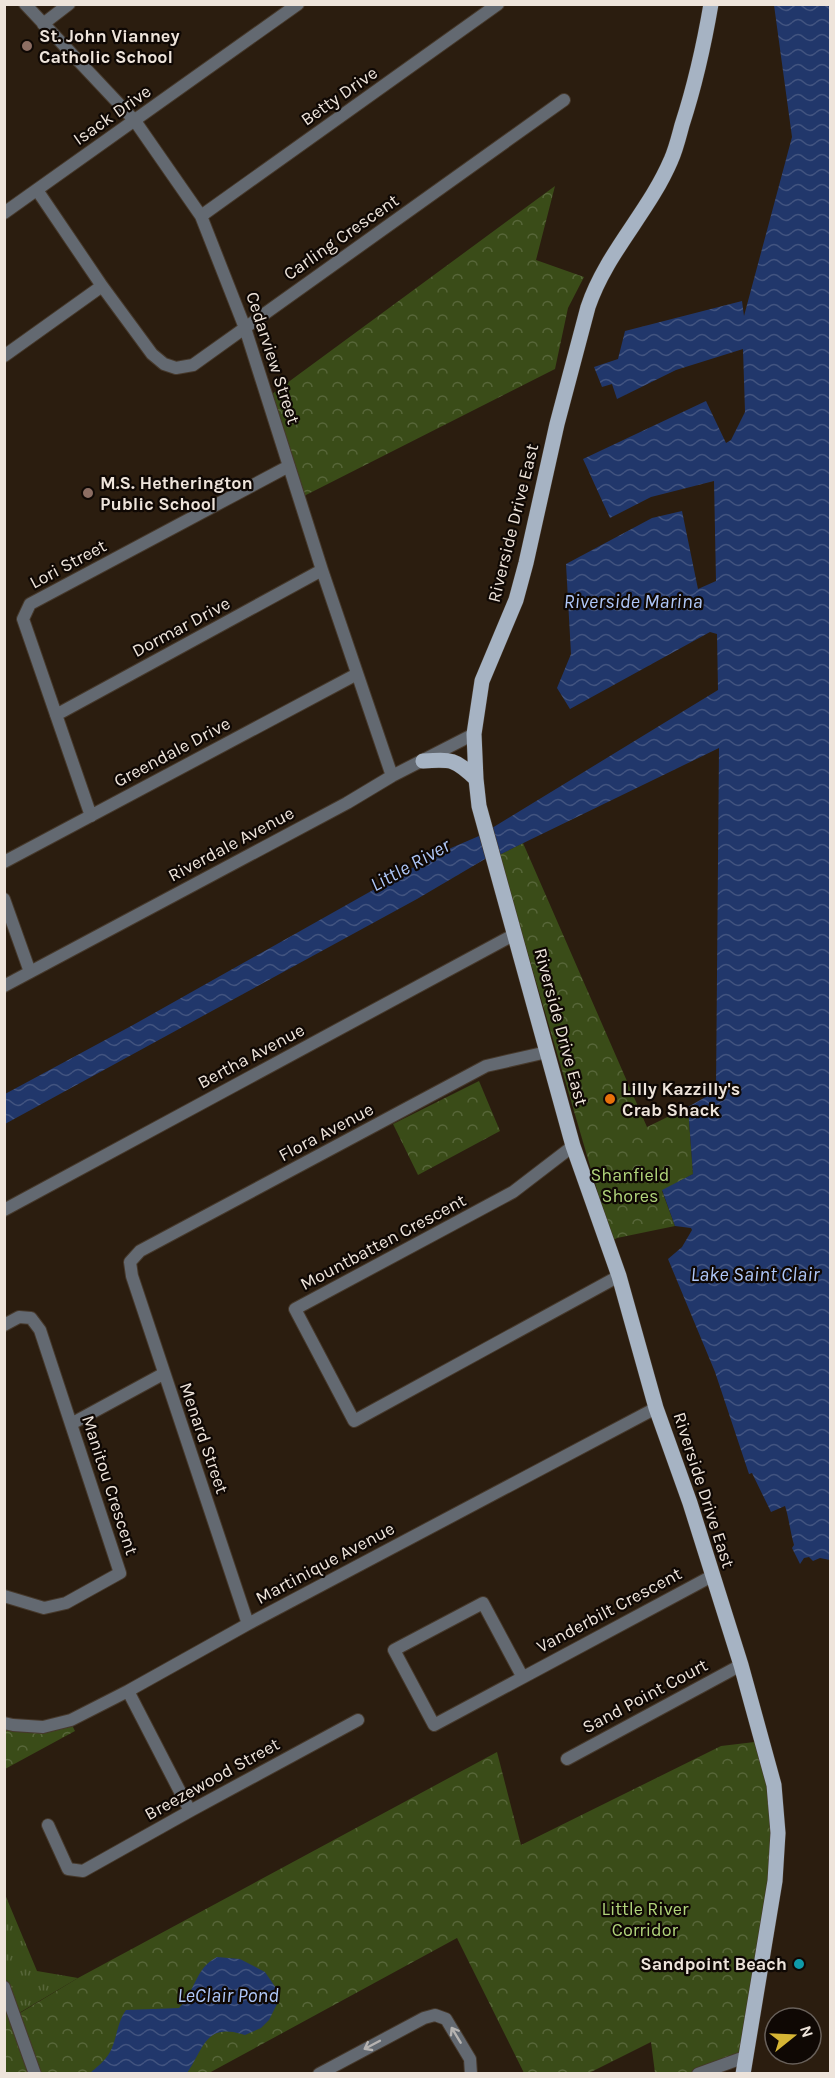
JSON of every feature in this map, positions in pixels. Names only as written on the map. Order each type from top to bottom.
[{"type":"main road","name":"Riverside Drive East","points":[[711,4],[702,56],[672,159],[593,291],[581,331],[516,600],[482,681],[474,734],[479,806],[573,1146],[618,1276],[656,1408],[690,1503],[741,1665],[774,1785],[778,1833],[772,1901],[743,2073]]},
{"type":"main road","points":[[521,549],[532,500],[549,461]]},
{"type":"main road","points":[[423,761],[449,759],[458,763],[476,779]]},
{"type":"street","name":"Cedarview Street","points":[[25,4],[135,121],[201,216],[245,328],[322,570],[392,776]]},
{"type":"street","points":[[43,24],[69,4]]},
{"type":"street","name":"Isack Drive","points":[[4,213],[298,4]]},
{"type":"street","name":"Betty Drive","points":[[201,216],[498,4]]},
{"type":"street","name":"Carling Crescent","points":[[37,190],[102,286],[152,354],[164,364],[176,368],[192,365],[564,100]]},
{"type":"street","points":[[4,356],[102,286]]},
{"type":"street","name":"Lori Street","points":[[91,816],[23,619],[30,604],[289,466]]},
{"type":"street","name":"Dormar Drive","points":[[56,715],[322,570]]},
{"type":"street","name":"Greendale Drive","points":[[4,862],[357,674]]},
{"type":"street","name":"Riverdale Avenue","points":[[4,986],[474,734]]},
{"type":"street","points":[[4,899],[30,972]]},
{"type":"street","name":"Bertha Avenue","points":[[4,1210],[515,934]]},
{"type":"street","name":"Flora Avenue","points":[[130,1262],[140,1251],[486,1066],[547,1052]]},
{"type":"street","name":"Mountbatten Crescent","points":[[573,1146],[513,1192],[295,1309],[354,1421],[618,1276]]},
{"type":"street","name":"Menard Street","points":[[130,1262],[132,1276],[163,1374],[248,1624]]},
{"type":"street","name":"Manitou Crescent","points":[[4,1325],[19,1317],[31,1318],[40,1330],[120,1573],[66,1603],[44,1608],[4,1596]]},
{"type":"street","points":[[70,1424],[163,1374]]},
{"type":"street","name":"Martinique Avenue","points":[[4,1722],[13,1725],[43,1726],[71,1720],[656,1408]]},
{"type":"street","name":"Vanderbilt Crescent","points":[[522,1677],[483,1603],[394,1650],[434,1725],[712,1576]]},
{"type":"street","name":"Sand Point Court","points":[[567,1759],[741,1665]]},
{"type":"street","points":[[128,1691],[190,1811]]},
{"type":"street","name":"Breezewood Street","points":[[48,1825],[68,1869],[83,1871],[358,1720]]},
{"type":"street","points":[[4,1987],[35,2073]]},
{"type":"street","points":[[319,2073],[424,2018],[435,2015],[446,2019],[470,2059],[471,2073]]},
{"type":"street","points":[[698,2073],[745,2057]]},
{"type":"green space","points":[[555,186],[536,260],[584,277],[568,308],[555,369],[304,496],[268,397]]},
{"type":"green space","name":"Shanfield Shores","points":[[523,843],[647,1127],[688,1107],[693,1174],[662,1191],[675,1226],[612,1241],[499,855]]},
{"type":"green space","points":[[479,1081],[500,1131],[418,1175],[393,1124]]},
{"type":"green space","points":[[72,1725],[75,1731],[5,1769],[5,1728]]},
{"type":"green space","name":"Little River Corridor","points":[[763,1741],[777,1810],[745,2058],[695,2073],[655,2073],[651,2042],[589,2073],[524,2073],[457,1938],[209,2073],[5,2073],[4,1987],[15,2016],[78,1978],[497,1752],[521,1845],[721,1746]]},
{"type":"green space","points":[[4,1892],[37,1971],[78,1978],[14,2016],[5,1987]]},
{"type":"water","name":"Lake Saint Clair","points":[[774,5],[830,5],[830,1560],[820,1558],[813,1561],[809,1557],[804,1558],[800,1564],[792,1548],[794,1545],[785,1506],[771,1512],[752,1473],[749,1474],[715,1372],[668,1259],[682,1247],[692,1230],[675,1226],[662,1190],[693,1174],[688,1107],[716,1091],[719,748],[499,855],[485,859],[417,899],[5,1124],[5,1094],[133,1025],[437,854],[479,836],[718,690],[717,634],[710,632],[570,709],[557,688],[571,654],[566,564],[652,518],[682,511],[698,589],[716,581],[714,481],[651,497],[610,518],[583,459],[706,401],[726,443],[731,440],[745,412],[743,349],[676,370],[617,399],[612,384],[602,387],[594,367],[618,359],[625,331],[742,301],[744,316],[792,137]]},
{"type":"water","name":"LeClair Pond","points":[[217,1957],[240,1959],[265,1972],[278,1991],[278,2002],[269,2020],[261,2028],[245,2035],[232,2032],[214,2034],[203,2046],[187,2073],[90,2073],[110,2052],[126,2010],[179,2008],[204,1967]]},
{"type":"place","name":"St. John Vianney Catholic School","points":[[27,46]]},
{"type":"place","name":"M.S. Hetherington Public School","points":[[88,493]]},
{"type":"place","name":"Lilly Kazzilly's Crab Shack","points":[[610,1099]]},
{"type":"place","name":"Sandpoint Beach","points":[[799,1964]]},
{"type":"water label","name":"Riverside Marina","points":[[633,601]]},
{"type":"water label","name":"Little River","points":[[410,865]]}]
